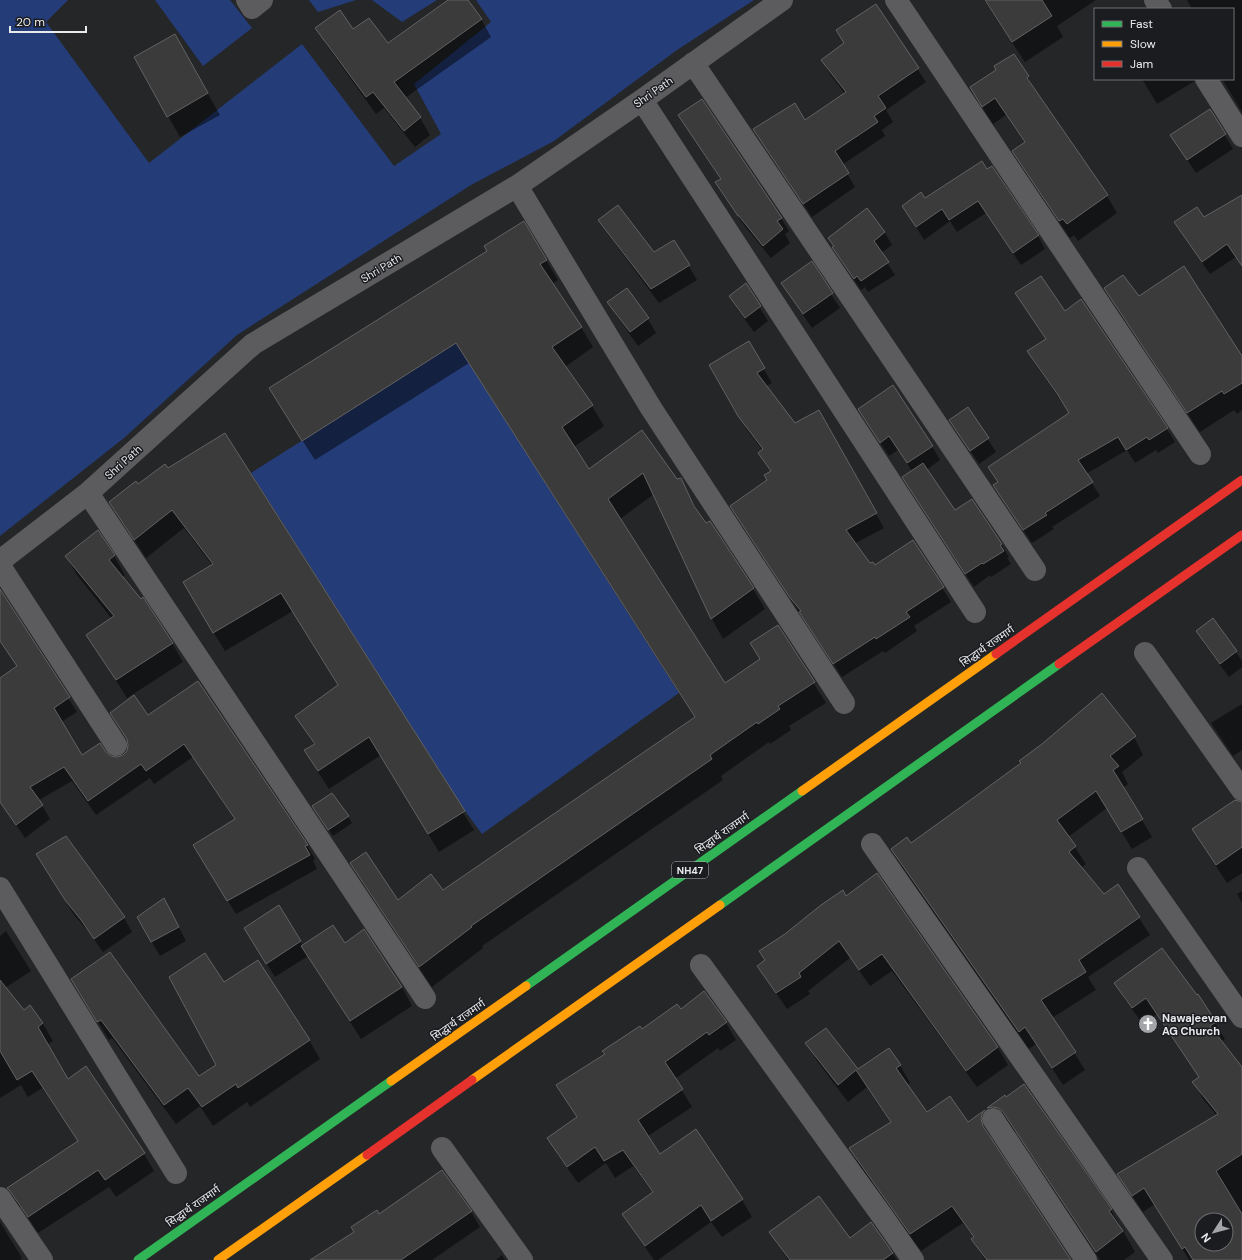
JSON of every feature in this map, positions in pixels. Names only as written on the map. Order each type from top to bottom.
[{"type":"highway","name":"सिद्धार्थ राजमार्ग","points":[[138,1260],[1242,480]]},
{"type":"highway","points":[[218,1260],[1242,535]]},
{"type":"street","points":[[247,0],[252,8],[262,0]]},
{"type":"street","name":"Shri Path","points":[[0,560],[88,493],[254,344],[517,186],[642,100],[782,0]]},
{"type":"street","points":[[896,0],[1200,454]]},
{"type":"street","points":[[693,63],[1036,570]]},
{"type":"street","points":[[1207,80],[1242,136]]},
{"type":"street","points":[[642,100],[976,612]]},
{"type":"street","points":[[517,186],[651,408],[844,703]]},
{"type":"street","points":[[88,493],[425,998]]},
{"type":"street","points":[[0,566],[116,745]]},
{"type":"street","points":[[1145,653],[1242,790]]},
{"type":"street","points":[[872,844],[1162,1260]]},
{"type":"street","points":[[1138,868],[1242,1017]]},
{"type":"street","points":[[0,888],[176,1173]]},
{"type":"street","points":[[701,965],[913,1260]]},
{"type":"street","points":[[993,1119],[1086,1260]]},
{"type":"street","points":[[442,1148],[522,1260]]},
{"type":"street","points":[[0,1198],[42,1260]]},
{"type":"shaded area","points":[[0,0],[68,0],[46,22],[149,163],[302,44],[394,166],[441,134],[414,84],[491,22],[476,0],[754,0],[677,50],[554,141],[471,185],[237,335],[124,438],[0,536]]},
{"type":"shaded area","points":[[155,0],[230,0],[252,28],[203,66]]},
{"type":"shaded area","points":[[309,0],[356,0],[318,12]]},
{"type":"shaded area","points":[[372,0],[437,0],[402,22]]},
{"type":"shaded area","points":[[456,343],[679,693],[482,834],[465,811],[251,473]]},
{"type":"building","points":[[448,0],[468,0],[482,19],[394,82],[421,117],[404,131],[373,92],[366,97],[315,28],[340,10],[353,29],[369,18],[388,43]]},
{"type":"building","points":[[985,0],[1042,0],[1052,16],[1012,42]]},
{"type":"building","points":[[876,4],[919,68],[878,96],[886,108],[874,116],[878,122],[835,151],[849,173],[803,204],[753,129],[795,103],[805,120],[846,92],[821,60],[844,43],[836,30]]},
{"type":"building","points":[[175,34],[208,93],[167,117],[134,57]]},
{"type":"building","points":[[1014,54],[1029,76],[1027,78],[1108,195],[1067,224],[1063,219],[1059,221],[1012,151],[1025,142],[995,98],[982,107],[970,87],[996,70],[994,66]]},
{"type":"building","points":[[702,99],[782,218],[777,221],[783,229],[763,246],[738,216],[715,182],[721,179],[678,115]]},
{"type":"building","points":[[1210,109],[1226,134],[1187,160],[1170,135]]},
{"type":"building","points":[[982,161],[987,169],[992,166],[1039,235],[1013,253],[978,201],[949,220],[942,209],[916,227],[902,206],[921,192],[925,198]]},
{"type":"building","points":[[1242,195],[1242,266],[1227,244],[1202,262],[1174,222],[1197,207],[1204,217]]},
{"type":"building","points":[[618,205],[654,252],[674,240],[690,265],[651,289],[598,220]]},
{"type":"building","points":[[867,208],[885,232],[874,241],[889,262],[861,281],[857,276],[854,279],[832,247],[834,246],[828,238]]},
{"type":"building","points":[[524,221],[547,260],[540,264],[582,327],[552,347],[593,405],[562,427],[589,469],[642,430],[677,479],[681,478],[694,506],[706,523],[710,521],[754,588],[711,619],[643,473],[608,499],[725,683],[760,659],[750,643],[778,625],[815,682],[778,706],[780,709],[758,724],[757,722],[710,755],[712,759],[471,926],[472,927],[419,967],[350,863],[366,852],[398,900],[431,874],[443,890],[695,717],[456,343],[302,441],[269,388],[487,251],[484,246]]},
{"type":"building","points":[[812,261],[833,293],[803,314],[781,283]]},
{"type":"building","points":[[1184,266],[1242,356],[1242,383],[1224,394],[1222,391],[1187,413],[1104,288],[1123,275],[1139,296]]},
{"type":"building","points":[[1041,276],[1065,311],[1081,299],[1168,428],[1149,440],[1147,437],[1126,450],[1118,437],[1078,460],[1093,482],[1045,513],[1047,515],[1023,530],[993,485],[998,482],[988,467],[1069,413],[1027,351],[1046,339],[1015,293]]},
{"type":"building","points":[[746,283],[761,306],[745,318],[729,296]]},
{"type":"building","points":[[627,288],[649,318],[630,332],[607,302]]},
{"type":"building","points":[[749,341],[765,368],[757,373],[795,423],[819,410],[877,513],[846,530],[870,563],[873,562],[875,565],[913,540],[944,587],[906,612],[910,617],[833,664],[799,612],[801,611],[788,595],[730,506],[767,480],[764,475],[771,471],[758,453],[763,449],[738,416],[709,365]]},
{"type":"building","points":[[893,385],[933,446],[907,463],[889,436],[880,443],[858,409]]},
{"type":"building","points":[[968,407],[989,438],[970,451],[949,420]]},
{"type":"building","points":[[225,433],[465,811],[428,834],[369,737],[318,771],[304,750],[315,744],[295,716],[338,685],[281,593],[213,633],[183,582],[213,564],[172,510],[134,540],[109,502],[136,481],[138,484],[165,464],[168,468]]},
{"type":"building","points":[[923,463],[955,510],[972,499],[1002,544],[1000,545],[1004,551],[965,574],[902,477]]},
{"type":"building","points":[[98,530],[115,555],[109,560],[141,599],[143,597],[173,643],[116,680],[86,635],[114,616],[65,556]]},
{"type":"building","points":[[0,589],[70,697],[54,708],[82,755],[100,743],[106,752],[111,756],[117,757],[123,755],[127,751],[127,739],[110,713],[134,695],[148,715],[198,681],[308,845],[305,846],[310,855],[227,901],[193,845],[235,819],[184,744],[146,771],[141,764],[88,801],[64,767],[30,787],[43,805],[16,825],[0,802],[0,678],[17,666],[0,641]]},
{"type":"building","points":[[1213,618],[1237,651],[1220,664],[1196,631]]},
{"type":"building","points":[[1102,693],[1136,736],[1110,756],[1119,766],[1113,770],[1143,819],[1121,832],[1096,791],[1057,820],[1076,846],[1069,852],[1104,894],[1118,884],[1140,917],[1079,960],[1086,972],[1041,1000],[1076,1052],[1052,1068],[1025,1027],[1019,1032],[891,849],[907,837],[911,843],[1021,763],[1019,761],[1042,744]]},
{"type":"building","points":[[332,793],[349,816],[328,830],[312,806]]},
{"type":"building","points":[[1235,800],[1242,802],[1242,847],[1216,865],[1192,829]]},
{"type":"building","points":[[66,836],[125,917],[94,939],[65,900],[36,854]]},
{"type":"building","points":[[877,873],[998,1047],[966,1071],[882,954],[859,970],[839,941],[799,973],[801,977],[776,993],[757,966],[765,960],[759,951],[785,934],[821,905],[843,890],[846,896]]},
{"type":"building","points":[[164,898],[179,927],[151,942],[137,917]]},
{"type":"building","points":[[279,905],[301,941],[266,964],[244,928]]},
{"type":"building","points":[[333,925],[345,943],[364,929],[402,987],[350,1021],[301,946]]},
{"type":"building","points":[[1162,948],[1197,995],[1198,994],[1216,1022],[1210,1026],[1242,1067],[1242,1154],[1216,1171],[1242,1214],[1242,1260],[1193,1260],[1185,1247],[1182,1249],[1144,1188],[1132,1196],[1117,1174],[1218,1114],[1192,1082],[1199,1077],[1146,998],[1132,1008],[1114,983]]},
{"type":"building","points":[[110,952],[199,1076],[216,1065],[169,977],[205,953],[224,982],[258,960],[310,1040],[238,1088],[236,1084],[202,1107],[188,1088],[164,1105],[101,1020],[97,1022],[71,979]]},
{"type":"building","points":[[0,980],[24,1010],[30,1005],[43,1023],[38,1027],[68,1079],[86,1066],[145,1153],[105,1180],[98,1170],[28,1217],[7,1188],[78,1141],[32,1071],[17,1080],[0,1051]]},
{"type":"building","points":[[704,991],[727,1022],[709,1035],[707,1032],[665,1062],[683,1089],[638,1120],[660,1154],[696,1129],[743,1199],[711,1221],[701,1205],[645,1246],[622,1214],[653,1192],[623,1150],[604,1161],[595,1147],[567,1167],[547,1138],[577,1117],[556,1085],[605,1054],[602,1051],[640,1026],[642,1029],[677,1004],[681,1009]]},
{"type":"building","points":[[826,1028],[858,1069],[889,1048],[901,1065],[896,1068],[927,1112],[950,1096],[968,1122],[985,1110],[981,1119],[983,1126],[1071,1260],[987,1260],[971,1239],[974,1237],[952,1206],[910,1234],[849,1148],[891,1122],[856,1070],[838,1085],[805,1043]]},
{"type":"building","points":[[1024,1084],[1112,1209],[1109,1211],[1123,1231],[1096,1252],[1003,1112],[998,1108],[987,1108]]},
{"type":"building","points":[[442,1170],[472,1211],[401,1260],[310,1260],[354,1232],[351,1227],[377,1210],[379,1214]]},
{"type":"building","points":[[819,1196],[850,1238],[871,1222],[893,1253],[883,1260],[790,1260],[769,1232]]},
{"type":"traffic: fast","points":[[720,905],[1059,664]]},
{"type":"traffic: fast","points":[[526,986],[802,791]]},
{"type":"traffic: fast","points":[[138,1260],[391,1081]]},
{"type":"traffic: slow","points":[[802,791],[996,654]]},
{"type":"traffic: slow","points":[[472,1080],[720,905]]},
{"type":"traffic: slow","points":[[391,1081],[526,986]]},
{"type":"traffic: slow","points":[[218,1260],[367,1155]]},
{"type":"traffic: jam","points":[[996,654],[1242,480]]},
{"type":"traffic: jam","points":[[1059,664],[1242,535]]},
{"type":"traffic: jam","points":[[367,1155],[472,1080]]},
{"type":"place","name":"Nawajeevan AG Church","points":[[1148,1024]]}]
